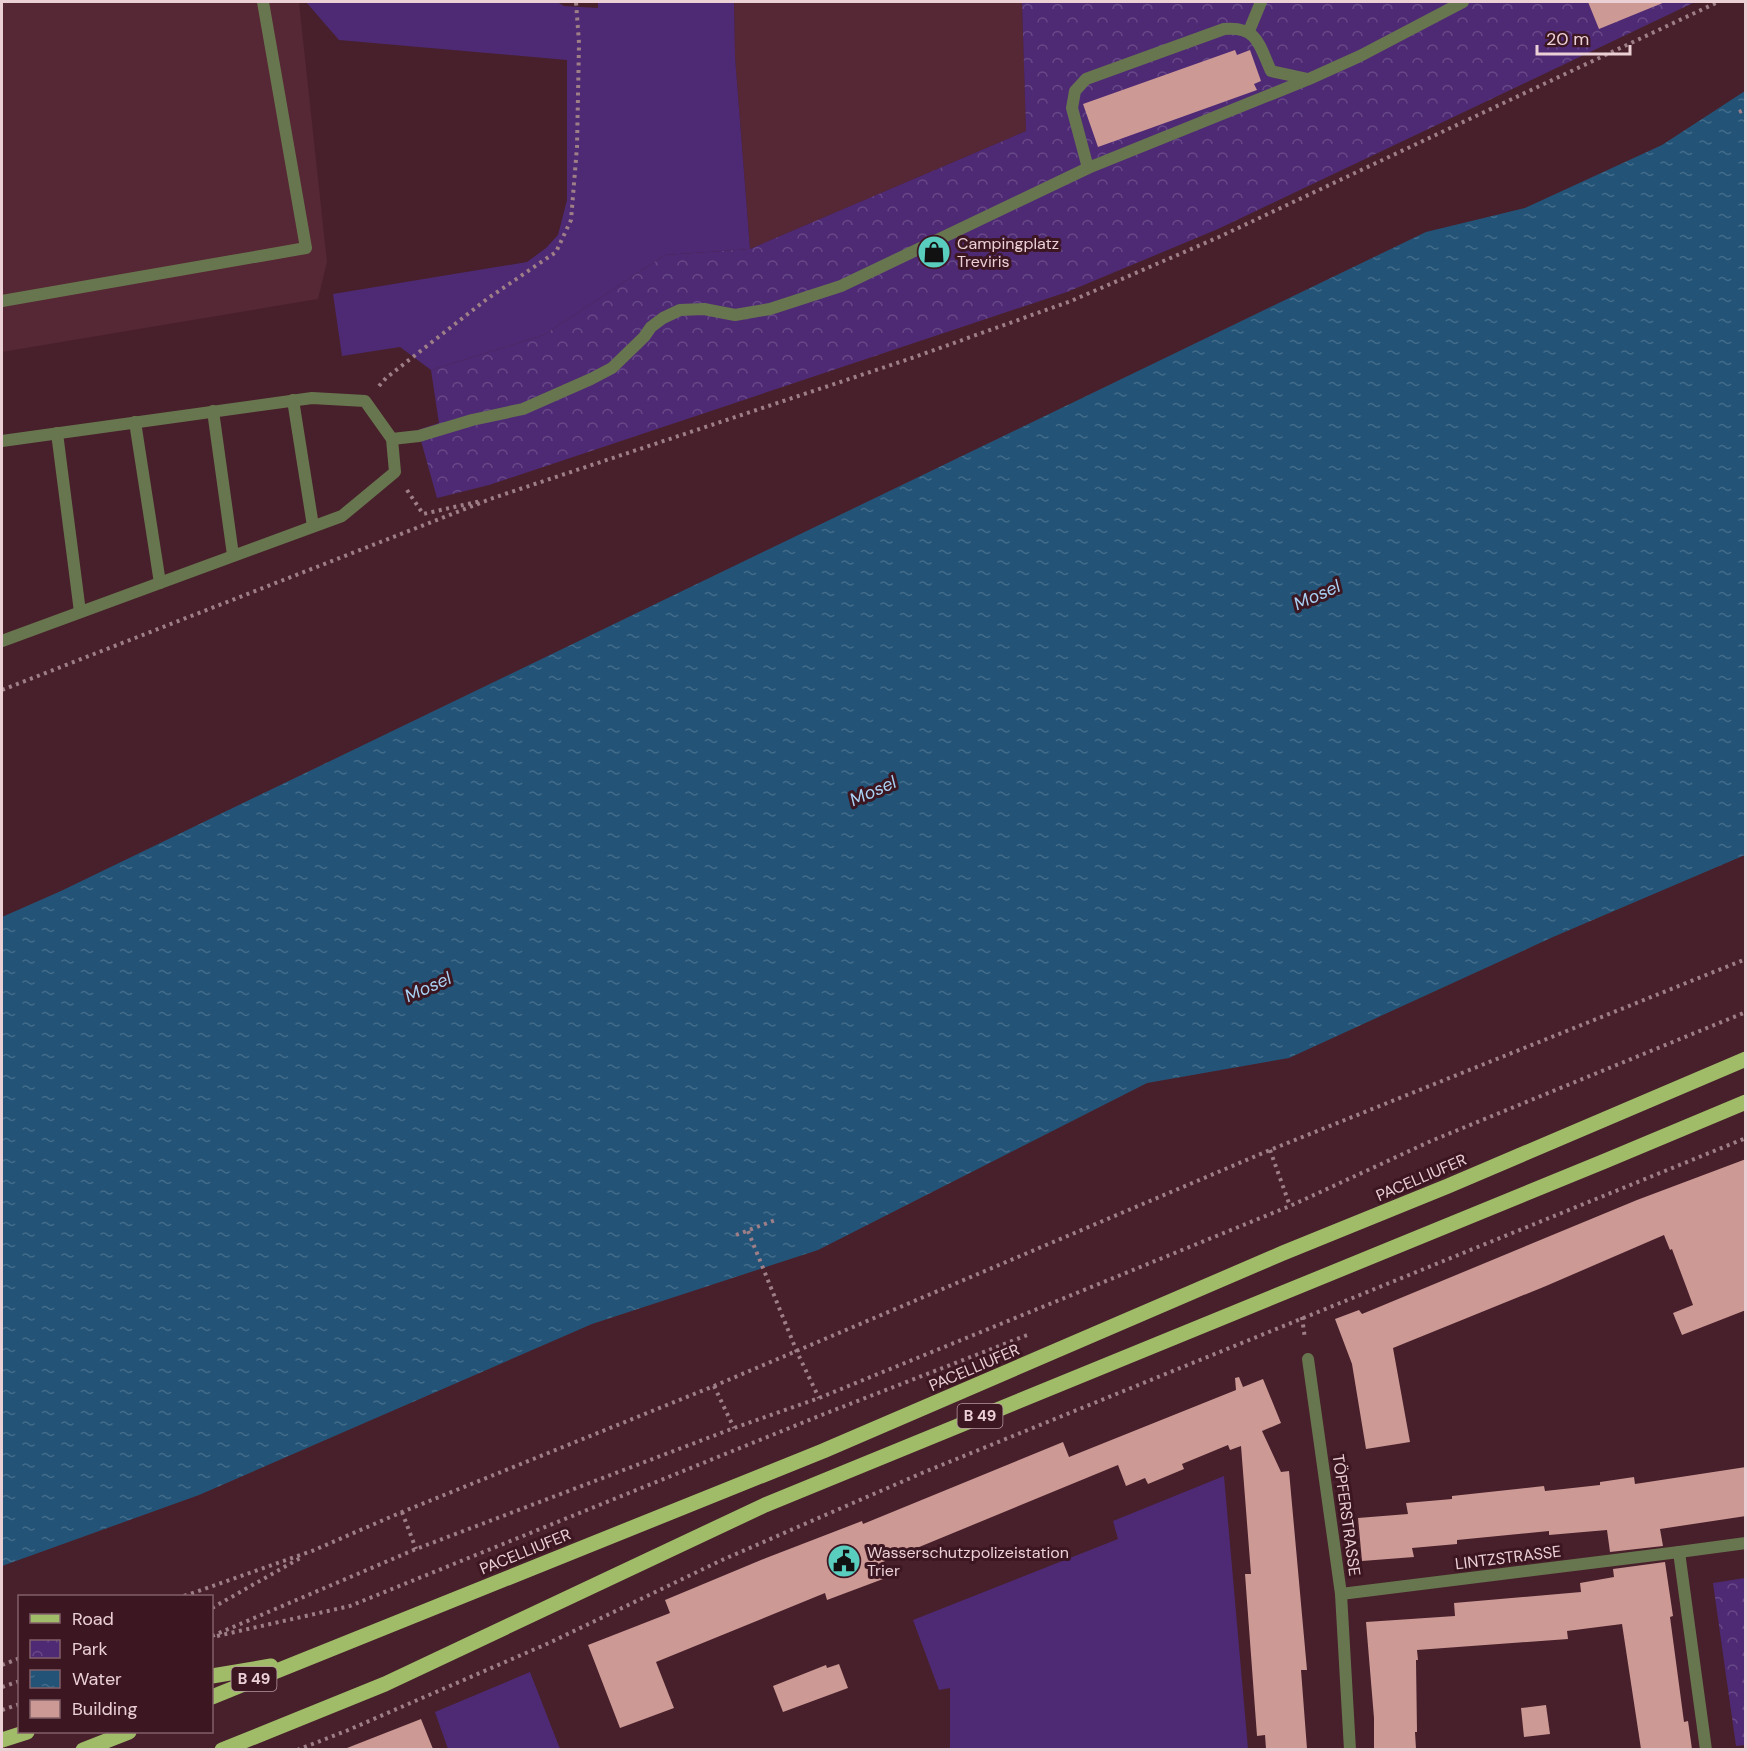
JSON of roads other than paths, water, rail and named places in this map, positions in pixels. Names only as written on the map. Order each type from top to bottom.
[{"type":"main road","name":"PACELLIUFER","points":[[213,1697],[823,1451],[1283,1253],[1448,1186],[1746,1059]]},
{"type":"main road","name":"B 49","points":[[222,1749],[385,1684],[765,1505],[1746,1102]]},
{"type":"main road","points":[[213,1676],[297,1662]]},
{"type":"main road","points":[[2,1740],[21,1733]]},
{"type":"main road","points":[[83,1749],[124,1733]]},
{"type":"street","points":[[2,301],[306,248],[263,2]]},
{"type":"street","points":[[1249,31],[1261,2]]},
{"type":"street","points":[[392,439],[419,436],[472,420],[522,409],[591,379],[612,368],[644,337],[651,327],[680,310],[704,309],[735,315],[770,309],[841,286],[1088,168],[1309,79],[1360,56],[1463,2]]},
{"type":"street","points":[[1088,168],[1072,108],[1075,91],[1086,79],[1224,29],[1238,28],[1249,31],[1256,39],[1271,71],[1309,79]]},
{"type":"street","points":[[2,441],[293,400],[312,398],[364,401],[392,439],[395,472],[342,516],[80,612],[2,637]]},
{"type":"street","points":[[293,400],[314,526]]},
{"type":"street","points":[[213,411],[233,555]]},
{"type":"street","points":[[135,422],[160,583]]},
{"type":"street","points":[[57,433],[80,612]]},
{"type":"street","name":"TÖPFERSTRASSE","points":[[1308,1359],[1341,1594],[1350,1749]]},
{"type":"street","name":"LINTZSTRASSE","points":[[1341,1594],[1746,1543]]},
{"type":"street","points":[[1679,1552],[1706,1749]]},
{"type":"water","name":"Mosel","points":[[1745,91],[1745,855],[1553,937],[1289,1058],[1147,1083],[818,1250],[592,1324],[199,1495],[2,1566],[2,917],[61,891],[1426,232],[1525,208],[1662,145]]},
{"type":"place","name":"Campingplatz Treviris","points":[[934,252]]},
{"type":"place","name":"Wasserschutzpolizeistation Trier","points":[[844,1561]]}]
